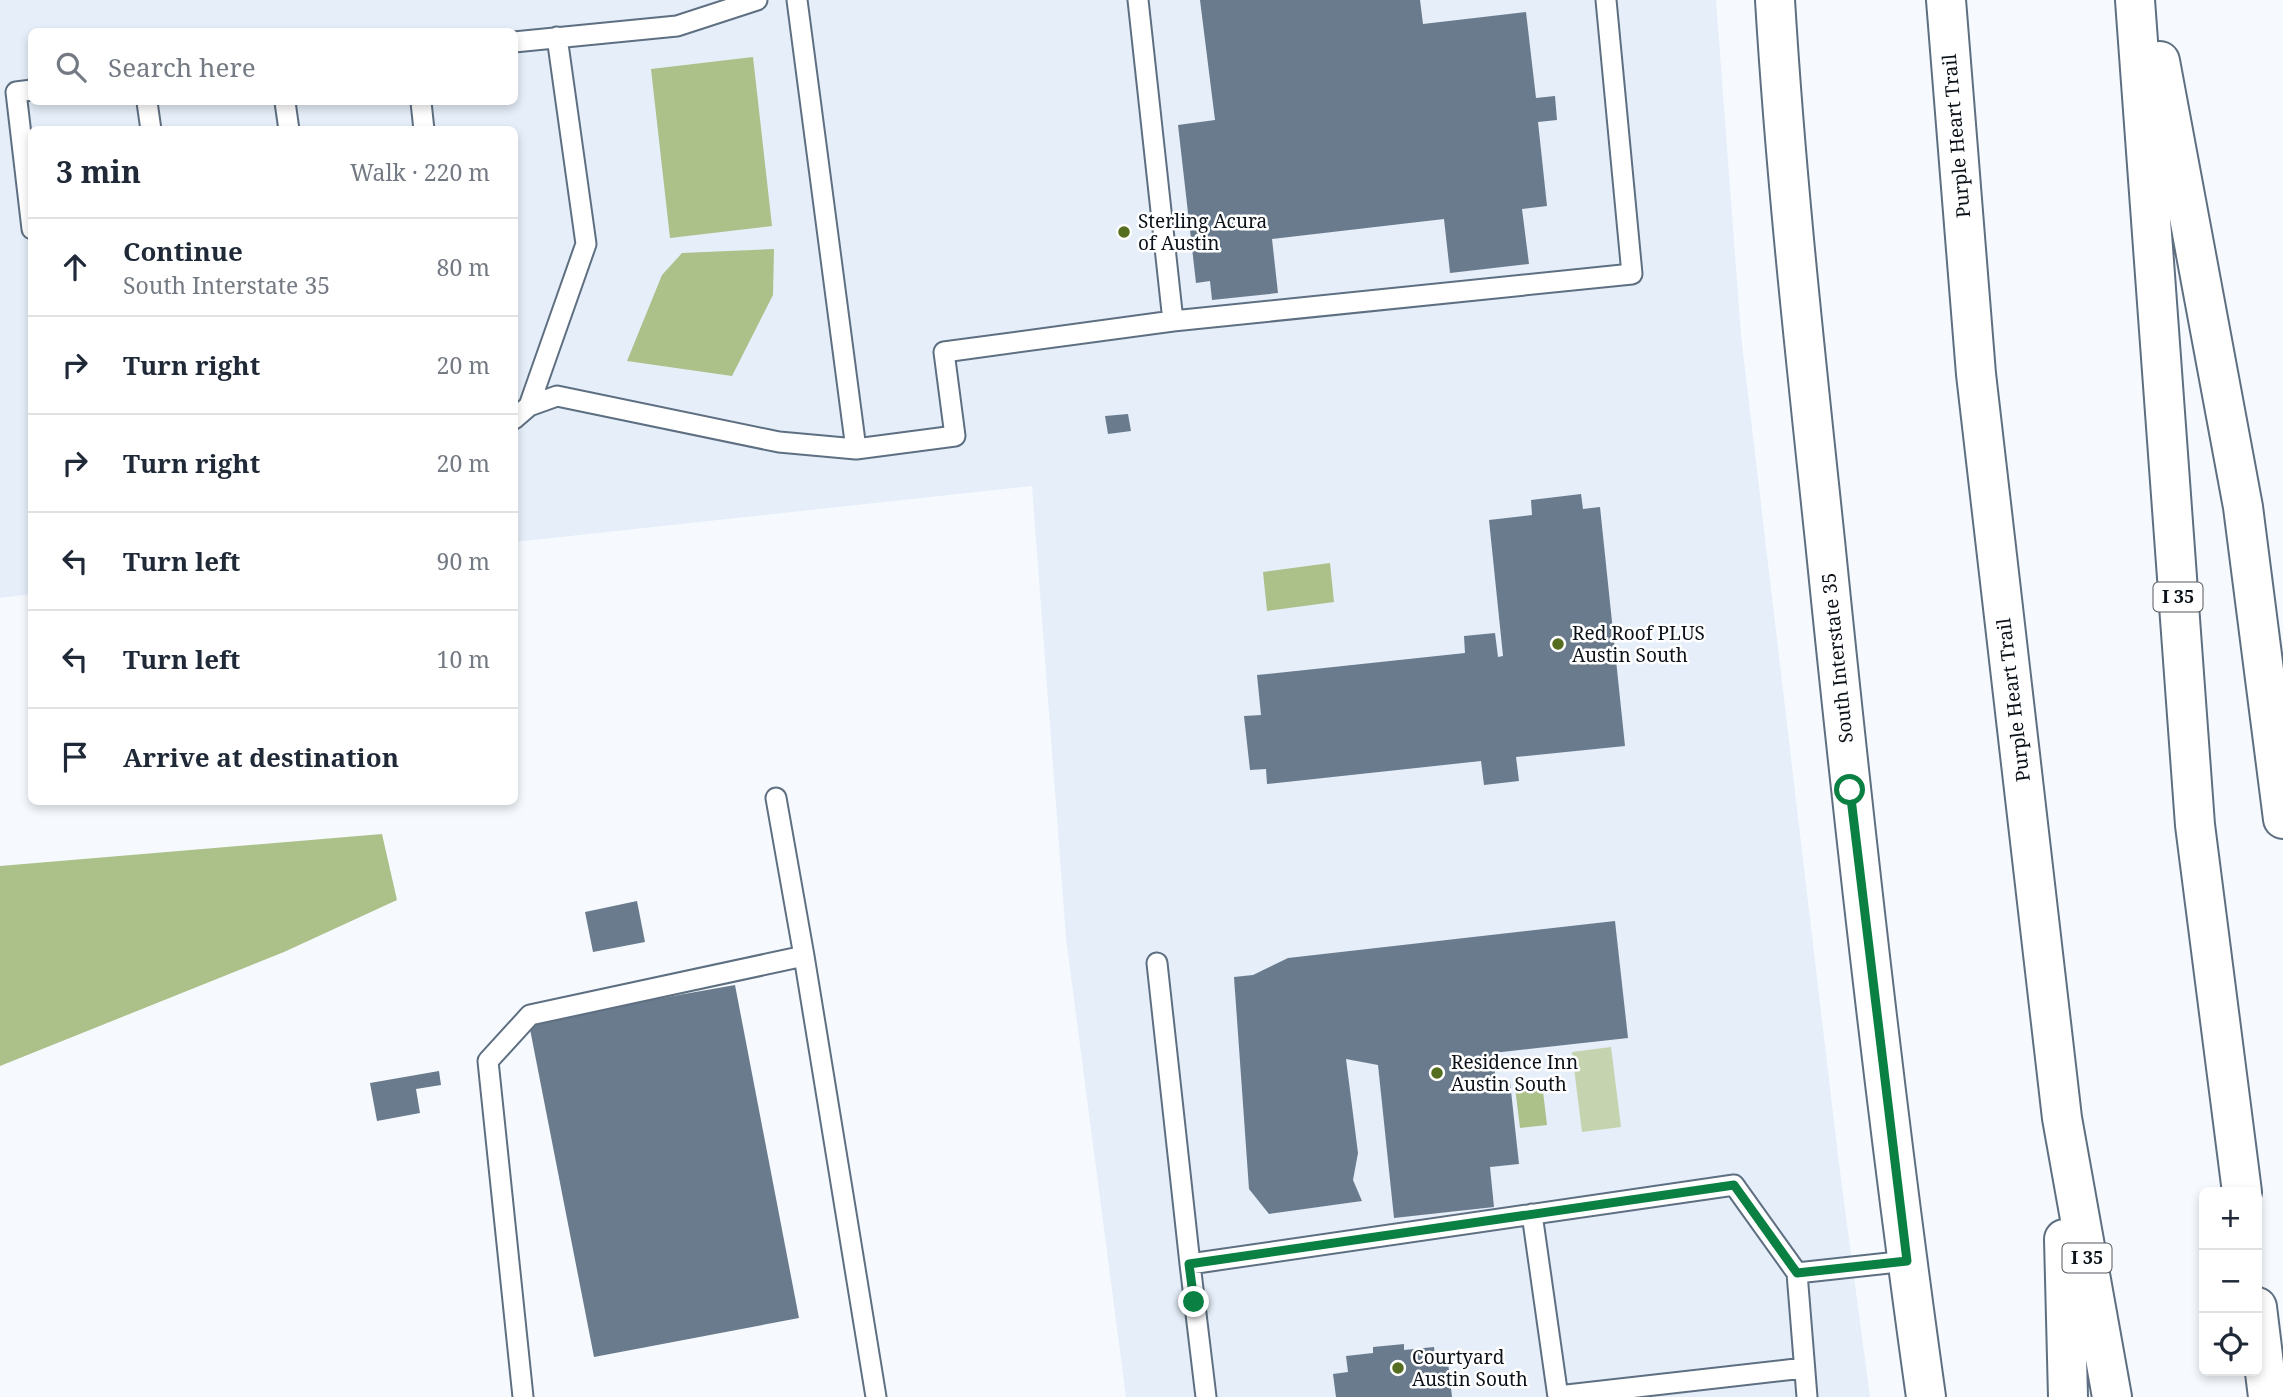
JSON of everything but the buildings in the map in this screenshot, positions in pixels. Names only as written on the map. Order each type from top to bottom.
[{"type":"main road","name":"South Interstate 35","points":[[1775,0],[1784,142],[1845,735],[1907,1261],[1926,1397]]},
{"type":"main road","name":"Purple Heart Trail","points":[[1946,0],[1976,374],[2062,1118],[2112,1397]]},
{"type":"main road","name":"I 35","points":[[2135,0],[2195,825],[2241,1187]]},
{"type":"main road","points":[[2149,0],[2243,507],[2283,818]]},
{"type":"main road","points":[[2062,1118],[2068,1397]]},
{"type":"main road","points":[[2258,1313],[2268,1397]]},
{"type":"lane","points":[[518,42],[677,26],[757,0]]},
{"type":"lane","points":[[797,0],[856,449]]},
{"type":"lane","points":[[1138,0],[1173,321]]},
{"type":"lane","points":[[522,413],[557,397],[779,442],[856,449],[955,436],[944,352],[1173,321],[1632,274],[1606,0]]},
{"type":"lane","points":[[522,413],[586,244],[557,37]]},
{"type":"lane","points":[[28,90],[16,92],[28,195]]},
{"type":"lane","points":[[147,105],[150,126]]},
{"type":"lane","points":[[285,105],[288,126]]},
{"type":"lane","points":[[421,105],[424,126]]},
{"type":"lane","points":[[776,798],[876,1397]]},
{"type":"lane","points":[[523,1397],[488,1061],[530,1015],[804,956]]},
{"type":"lane","points":[[1157,963],[1206,1397]]},
{"type":"lane","points":[[1189,1264],[1734,1185],[1797,1273],[1807,1397]]},
{"type":"lane","points":[[1532,1214],[1558,1396],[1804,1368]]},
{"type":"lane","points":[[1797,1273],[1907,1261]]},
{"type":"shaded area","points":[[0,0],[1716,0],[1741,335],[1839,1164],[1870,1397],[1126,1397],[1066,938],[1032,486],[518,542],[518,126],[28,126],[28,594],[0,598]]},
{"type":"shaded area","points":[[753,57],[772,226],[670,238],[651,69]]},
{"type":"shaded area","points":[[774,249],[773,295],[732,376],[627,361],[662,275],[682,253]]},
{"type":"shaded area","points":[[1330,563],[1334,602],[1267,611],[1263,572]]},
{"type":"shaded area","points":[[382,834],[397,900],[284,952],[0,1066],[0,866]]},
{"type":"shaded area","points":[[1611,1047],[1621,1127],[1582,1132],[1572,1052]]},
{"type":"shaded area","points":[[1542,1083],[1547,1125],[1520,1128],[1515,1087]]},
{"type":"place","name":"Sterling Acura of Austin","points":[[1124,232]]},
{"type":"place","name":"Red Roof PLUS Austin South","points":[[1558,644]]},
{"type":"place","name":"Residence Inn Austin South","points":[[1437,1073]]},
{"type":"place","name":"Courtyard Austin South","points":[[1398,1368]]},
{"type":"route","points":[[1194,1302],[1189,1264],[1734,1185],[1797,1273],[1907,1261],[1850,790]]}]
